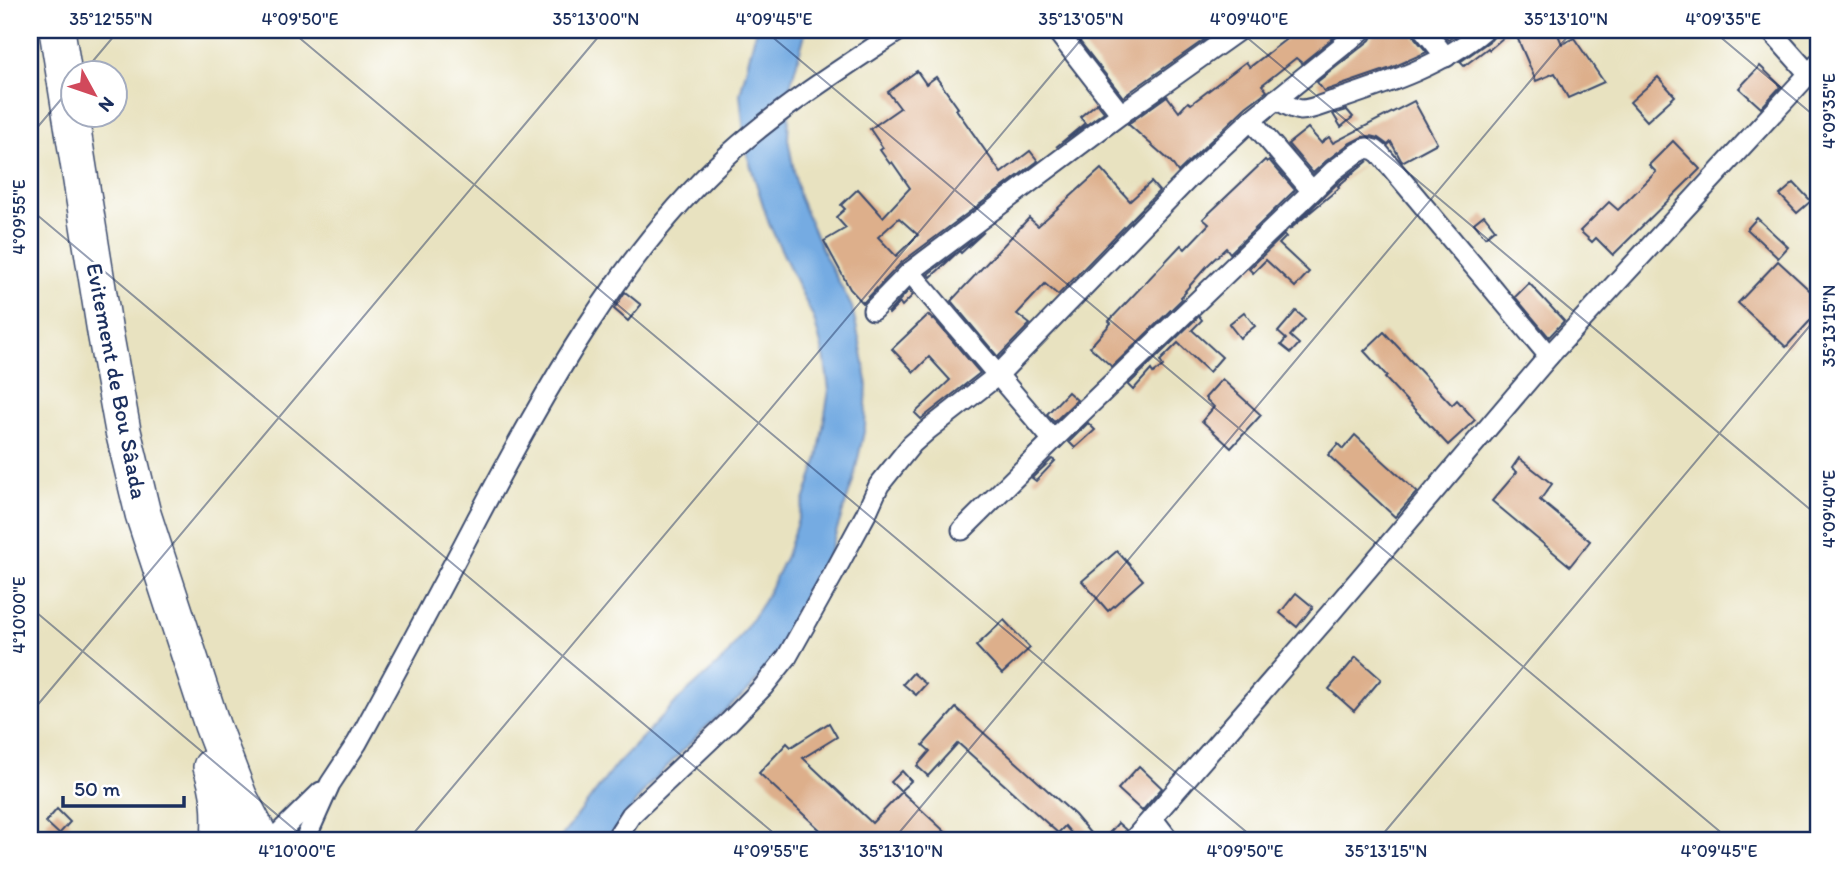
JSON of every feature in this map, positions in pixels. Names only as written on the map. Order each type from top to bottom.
[{"type":"highway","name":"Evitement de Bou Sâada","points":[[38,30],[67,220],[107,440],[125,510],[215,779],[221,811],[219,840]]},
{"type":"highway","name":"Evitement de Bou Sâada","points":[[57,30],[105,332],[123,431],[143,514],[212,725],[239,796],[262,840]]},
{"type":"street","points":[[305,840],[330,784],[357,743],[516,446],[571,353],[642,248],[688,195],[729,154],[797,99],[900,30]]},
{"type":"street","points":[[873,310],[910,272],[1121,114],[1239,30]]},
{"type":"street","points":[[615,840],[631,815],[729,722],[787,657],[866,514],[879,485],[912,444],[999,375],[1190,177],[1251,120],[1362,30]]},
{"type":"street","points":[[1424,30],[1446,57]]},
{"type":"street","points":[[1276,99],[1296,109],[1308,109],[1355,94],[1446,57],[1468,44],[1484,30]]},
{"type":"street","points":[[1133,840],[1549,356],[1814,69],[1770,30]]},
{"type":"street","points":[[1064,32],[1121,114]]},
{"type":"street","points":[[1251,120],[1312,191]]},
{"type":"street","points":[[962,530],[1333,171],[1367,148],[1375,150],[1549,356]]},
{"type":"street","points":[[910,272],[1053,440]]},
{"type":"street","points":[[272,840],[330,784]]},
{"type":"street","points":[[1153,819],[1169,840]]},
{"type":"water","points":[[756,30],[806,30],[790,87],[788,139],[799,197],[825,256],[852,307],[862,352],[867,381],[865,427],[853,481],[818,587],[792,634],[750,689],[706,727],[648,786],[608,840],[559,840],[616,765],[677,701],[726,657],[764,601],[786,556],[818,458],[829,390],[825,360],[814,319],[769,224],[746,151],[740,94]]},
{"type":"building","points":[[1071,30],[1218,30],[1123,97]]},
{"type":"building","points":[[1298,30],[1343,30],[1302,63],[1296,58],[1262,85],[1267,91],[1246,107],[1178,172],[1171,162],[1128,124],[1167,96],[1179,112],[1188,102],[1191,104],[1246,62],[1250,67]]},
{"type":"building","points":[[1374,30],[1412,30],[1427,52],[1391,68],[1324,91],[1317,82],[1370,40]]},
{"type":"building","points":[[1440,30],[1464,30],[1448,40]]},
{"type":"building","points":[[1496,30],[1512,30],[1489,50],[1488,48],[1464,66],[1460,62],[1491,40]]},
{"type":"building","points":[[1514,30],[1556,30],[1562,44],[1574,38],[1604,82],[1568,98],[1555,73],[1536,81]]},
{"type":"building","points":[[1760,66],[1781,86],[1761,108],[1739,88]]},
{"type":"building","points":[[917,71],[926,84],[936,77],[1001,173],[1030,151],[1038,161],[902,262],[863,303],[850,289],[824,241],[846,228],[836,217],[845,209],[841,205],[858,189],[883,217],[910,188],[880,150],[883,148],[870,129],[900,108],[888,92]],"holes":[[[899,218],[918,235],[896,256],[878,237]]]},
{"type":"building","points":[[1658,77],[1675,96],[1647,121],[1630,102]]},
{"type":"building","points":[[1414,101],[1437,143],[1402,162],[1391,142],[1388,145],[1370,136],[1350,143],[1313,173],[1288,144],[1308,128],[1321,143],[1329,137],[1333,143]]},
{"type":"building","points":[[1097,103],[1104,112],[1056,147],[1085,123],[1080,117]]},
{"type":"building","points":[[1347,110],[1353,117],[1341,127],[1333,114]]},
{"type":"building","points":[[1673,141],[1700,169],[1613,255],[1596,238],[1592,242],[1580,231],[1609,202],[1618,210],[1656,172],[1649,165]]},
{"type":"building","points":[[1265,160],[1269,160],[1295,190],[1230,253],[1226,248],[1208,265],[1185,291],[1182,299],[1112,367],[1090,347],[1111,323],[1109,321],[1181,245],[1185,249],[1209,224],[1203,219]]},
{"type":"building","points":[[1368,161],[1338,186],[1339,188],[1289,230],[1341,180]]},
{"type":"building","points":[[1101,169],[1130,201],[1151,182],[1159,191],[1058,295],[1045,284],[1017,314],[1030,324],[998,357],[951,301],[1029,218],[1038,226]]},
{"type":"building","points":[[1794,183],[1811,201],[1797,213],[1780,195]]},
{"type":"building","points":[[1484,215],[1495,229],[1485,237],[1474,223]]},
{"type":"building","points":[[1757,218],[1788,247],[1778,258],[1747,229]]},
{"type":"building","points":[[984,232],[931,277],[928,274]]},
{"type":"building","points":[[1284,235],[1286,237],[1279,244],[1309,272],[1295,287],[1266,260],[1253,273],[1249,269]]},
{"type":"building","points":[[1778,261],[1818,298],[1818,312],[1786,347],[1738,303]]},
{"type":"building","points":[[1529,283],[1564,321],[1549,337],[1515,297]]},
{"type":"building","points":[[909,290],[913,295],[889,314],[888,313]]},
{"type":"building","points":[[625,292],[641,305],[628,321],[614,309]]},
{"type":"building","points":[[1296,311],[1305,319],[1290,336],[1299,344],[1291,353],[1281,345],[1286,339],[1278,332]]},
{"type":"building","points":[[1244,312],[1255,326],[1240,338],[1229,324]]},
{"type":"building","points":[[928,315],[980,373],[921,419],[915,413],[950,380],[929,357],[914,372],[892,349]]},
{"type":"building","points":[[1199,316],[1202,320],[1192,330],[1222,357],[1209,372],[1178,343],[1160,361],[1163,366],[1153,373],[1151,370],[1133,390],[1128,385]]},
{"type":"building","points":[[1384,332],[1452,405],[1457,400],[1475,420],[1448,445],[1385,378],[1387,376],[1364,351]]},
{"type":"building","points":[[1222,379],[1261,415],[1231,448],[1202,421],[1214,407],[1205,398]]},
{"type":"building","points":[[1068,392],[1077,400],[1054,422],[1047,414]]},
{"type":"building","points":[[1088,423],[1095,430],[1075,448],[1069,442]]},
{"type":"building","points":[[1355,435],[1417,492],[1395,517],[1328,455],[1338,444],[1343,449]]},
{"type":"building","points":[[1519,458],[1552,484],[1540,500],[1590,541],[1570,566],[1492,501],[1517,472],[1512,468]]},
{"type":"building","points":[[1052,459],[1055,461],[1036,481],[1032,478]]},
{"type":"building","points":[[1117,551],[1143,580],[1108,611],[1082,581]]},
{"type":"building","points":[[1296,593],[1313,607],[1297,627],[1280,613]]},
{"type":"building","points":[[1004,620],[1030,648],[1002,674],[976,646]]},
{"type":"building","points":[[1356,657],[1381,679],[1354,711],[1329,689]]},
{"type":"building","points":[[913,673],[926,684],[916,695],[903,684]]},
{"type":"building","points":[[956,708],[1075,815],[1090,833],[1082,840],[1077,840],[1065,826],[1058,833],[958,743],[928,776],[917,766],[930,751],[923,745]]},
{"type":"building","points":[[829,723],[837,737],[803,758],[872,823],[902,792],[954,840],[831,840],[759,773],[787,743],[791,747]]},
{"type":"building","points":[[1139,766],[1162,788],[1142,811],[1118,789]]},
{"type":"building","points":[[902,771],[911,781],[900,791],[891,782]]},
{"type":"building","points":[[57,809],[70,822],[59,834],[46,822]]},
{"type":"building","points":[[1118,823],[1126,830],[1121,840],[1103,840]]}]
